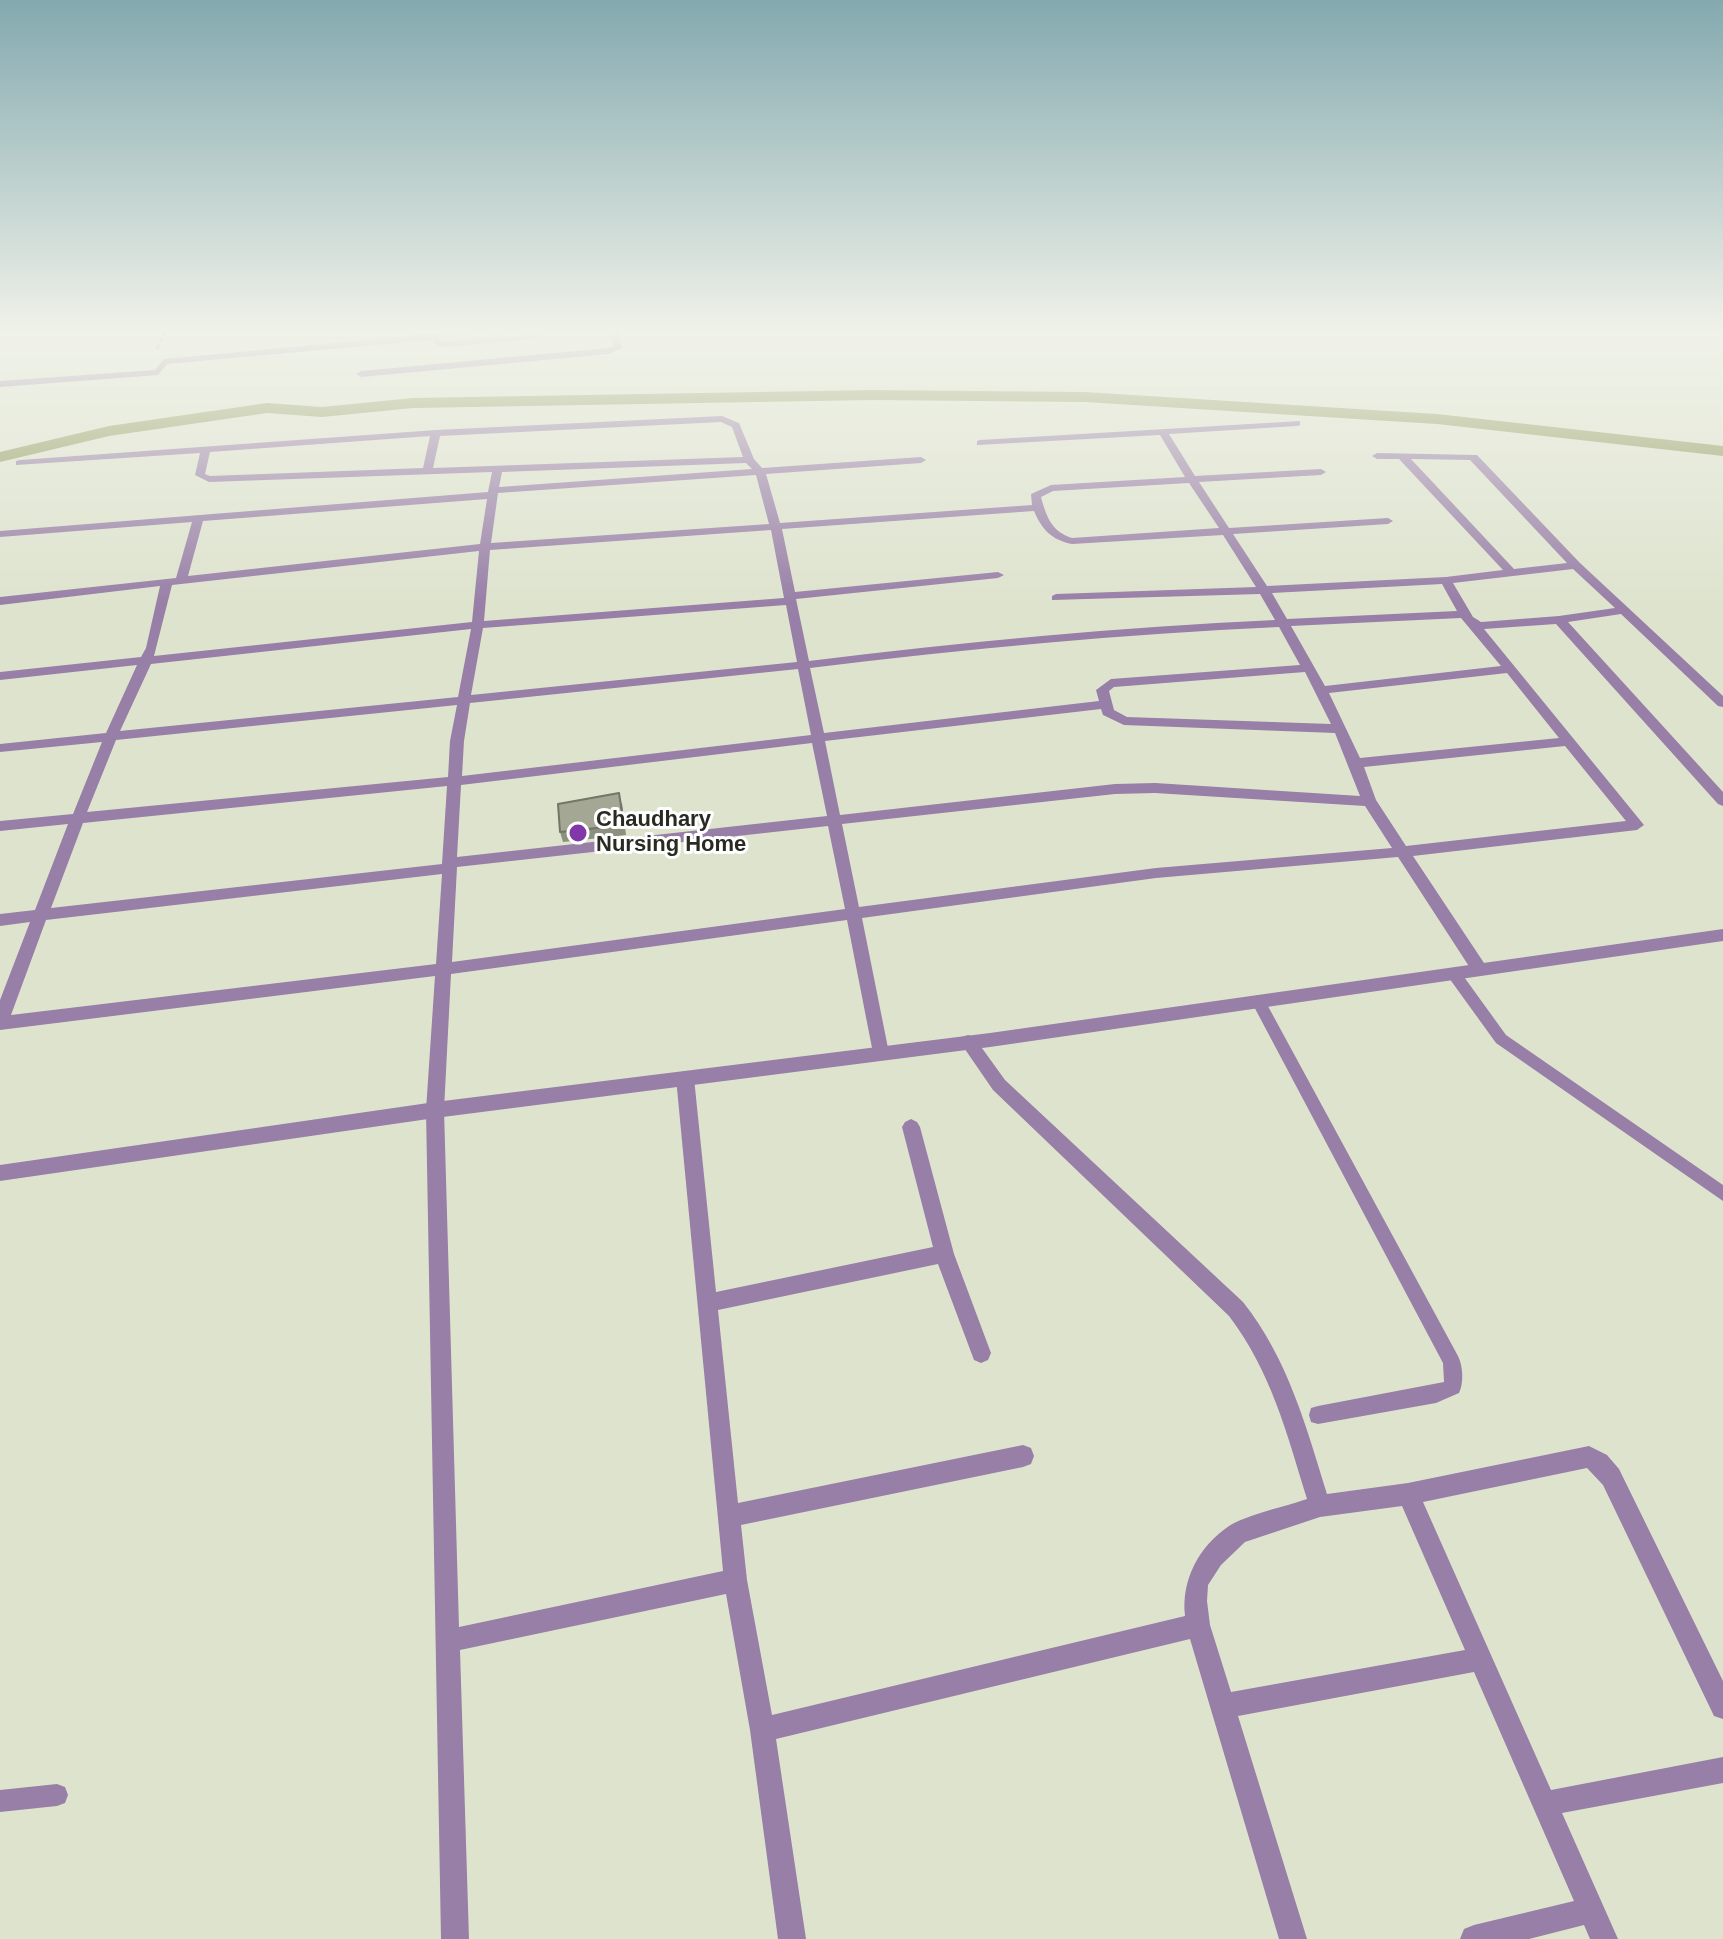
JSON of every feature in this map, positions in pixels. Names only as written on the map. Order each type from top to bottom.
[{"type":"street","points":[[20,463],[436,433],[651,422]]},
{"type":"street","points":[[730,422],[736,425],[749,460],[761,473],[776,528],[881,1053]]},
{"type":"street","points":[[980,443],[1297,423]]},
{"type":"street","points":[[1163,432],[1190,480],[1264,590],[1321,690],[1356,763],[1369,801],[1480,970]]},
{"type":"street","points":[[427,472],[436,433]]},
{"type":"street","points":[[206,449],[200,475],[209,479],[749,460]]},
{"type":"street","points":[[1377,456],[1473,457],[1576,565],[1723,703]]},
{"type":"street","points":[[1402,456],[1512,573]]},
{"type":"street","points":[[0,534],[921,460]]},
{"type":"street","points":[[455,1939],[435,1110],[455,781],[497,470]]},
{"type":"street","points":[[1321,472],[1051,488],[1035,496],[1051,533],[1064,541],[1388,521]]},
{"type":"street","points":[[0,601],[485,547],[1038,508]]},
{"type":"street","points":[[198,519],[152,648],[111,736],[0,1022],[443,969],[1156,873],[1401,852],[1637,825],[1469,619],[1446,580]]},
{"type":"street","points":[[1056,598],[1446,580],[1576,565]]},
{"type":"street","points":[[0,676],[477,625],[790,598],[998,575]]},
{"type":"street","points":[[0,748],[1136,630],[1280,622],[1469,619],[1488,627],[1624,610]]},
{"type":"street","points":[[1559,620],[1723,801]]},
{"type":"street","points":[[1308,668],[1111,683],[1102,690],[1112,716],[1124,721],[1341,729]]},
{"type":"street","points":[[1321,690],[1512,669]]},
{"type":"street","points":[[0,826],[455,781],[1106,704]]},
{"type":"street","points":[[1356,763],[1569,741]]},
{"type":"street","points":[[0,920],[834,819],[1115,789],[1155,788],[1369,801]]},
{"type":"street","points":[[0,1173],[435,1110],[968,1042],[1723,935]]},
{"type":"street","points":[[968,1042],[999,1085],[1256,1332],[1270,1357],[1320,1506]]},
{"type":"street","points":[[685,1078],[735,1580],[762,1730],[792,1939]]},
{"type":"street","points":[[911,1127],[944,1254],[981,1353]]},
{"type":"street","points":[[707,1303],[944,1254]]},
{"type":"street","points":[[729,1516],[1023,1456]]},
{"type":"street","points":[[1293,1939],[1198,1625],[1195,1601],[1197,1582],[1226,1542],[1238,1533],[1320,1506],[1408,1494],[1589,1457],[1611,1477],[1723,1707]]},
{"type":"street","points":[[1408,1494],[1604,1939]]},
{"type":"street","points":[[448,1641],[735,1580]]},
{"type":"street","points":[[762,1730],[1198,1625]]},
{"type":"street","points":[[1223,1706],[1480,1659]]},
{"type":"street","points":[[1544,1804],[1723,1770]]},
{"type":"street","points":[[1474,1939],[1591,1910]]},
{"type":"lane","points":[[1454,974],[1501,1039],[1723,1194]]},
{"type":"lane","points":[[1258,1001],[1452,1362],[1454,1374],[1453,1387],[1436,1394],[1318,1415]]},
{"type":"lane","points":[[0,1801],[57,1795]]},
{"type":"building","points":[[619,793],[624,825],[560,832],[558,804]]},
{"type":"waterway","points":[[0,457],[109,431],[167,422]]},
{"type":"waterway","points":[[1468,422],[1723,451]]},
{"type":"place","name":"Chaudhary Nursing Home","points":[[578,833]]}]
